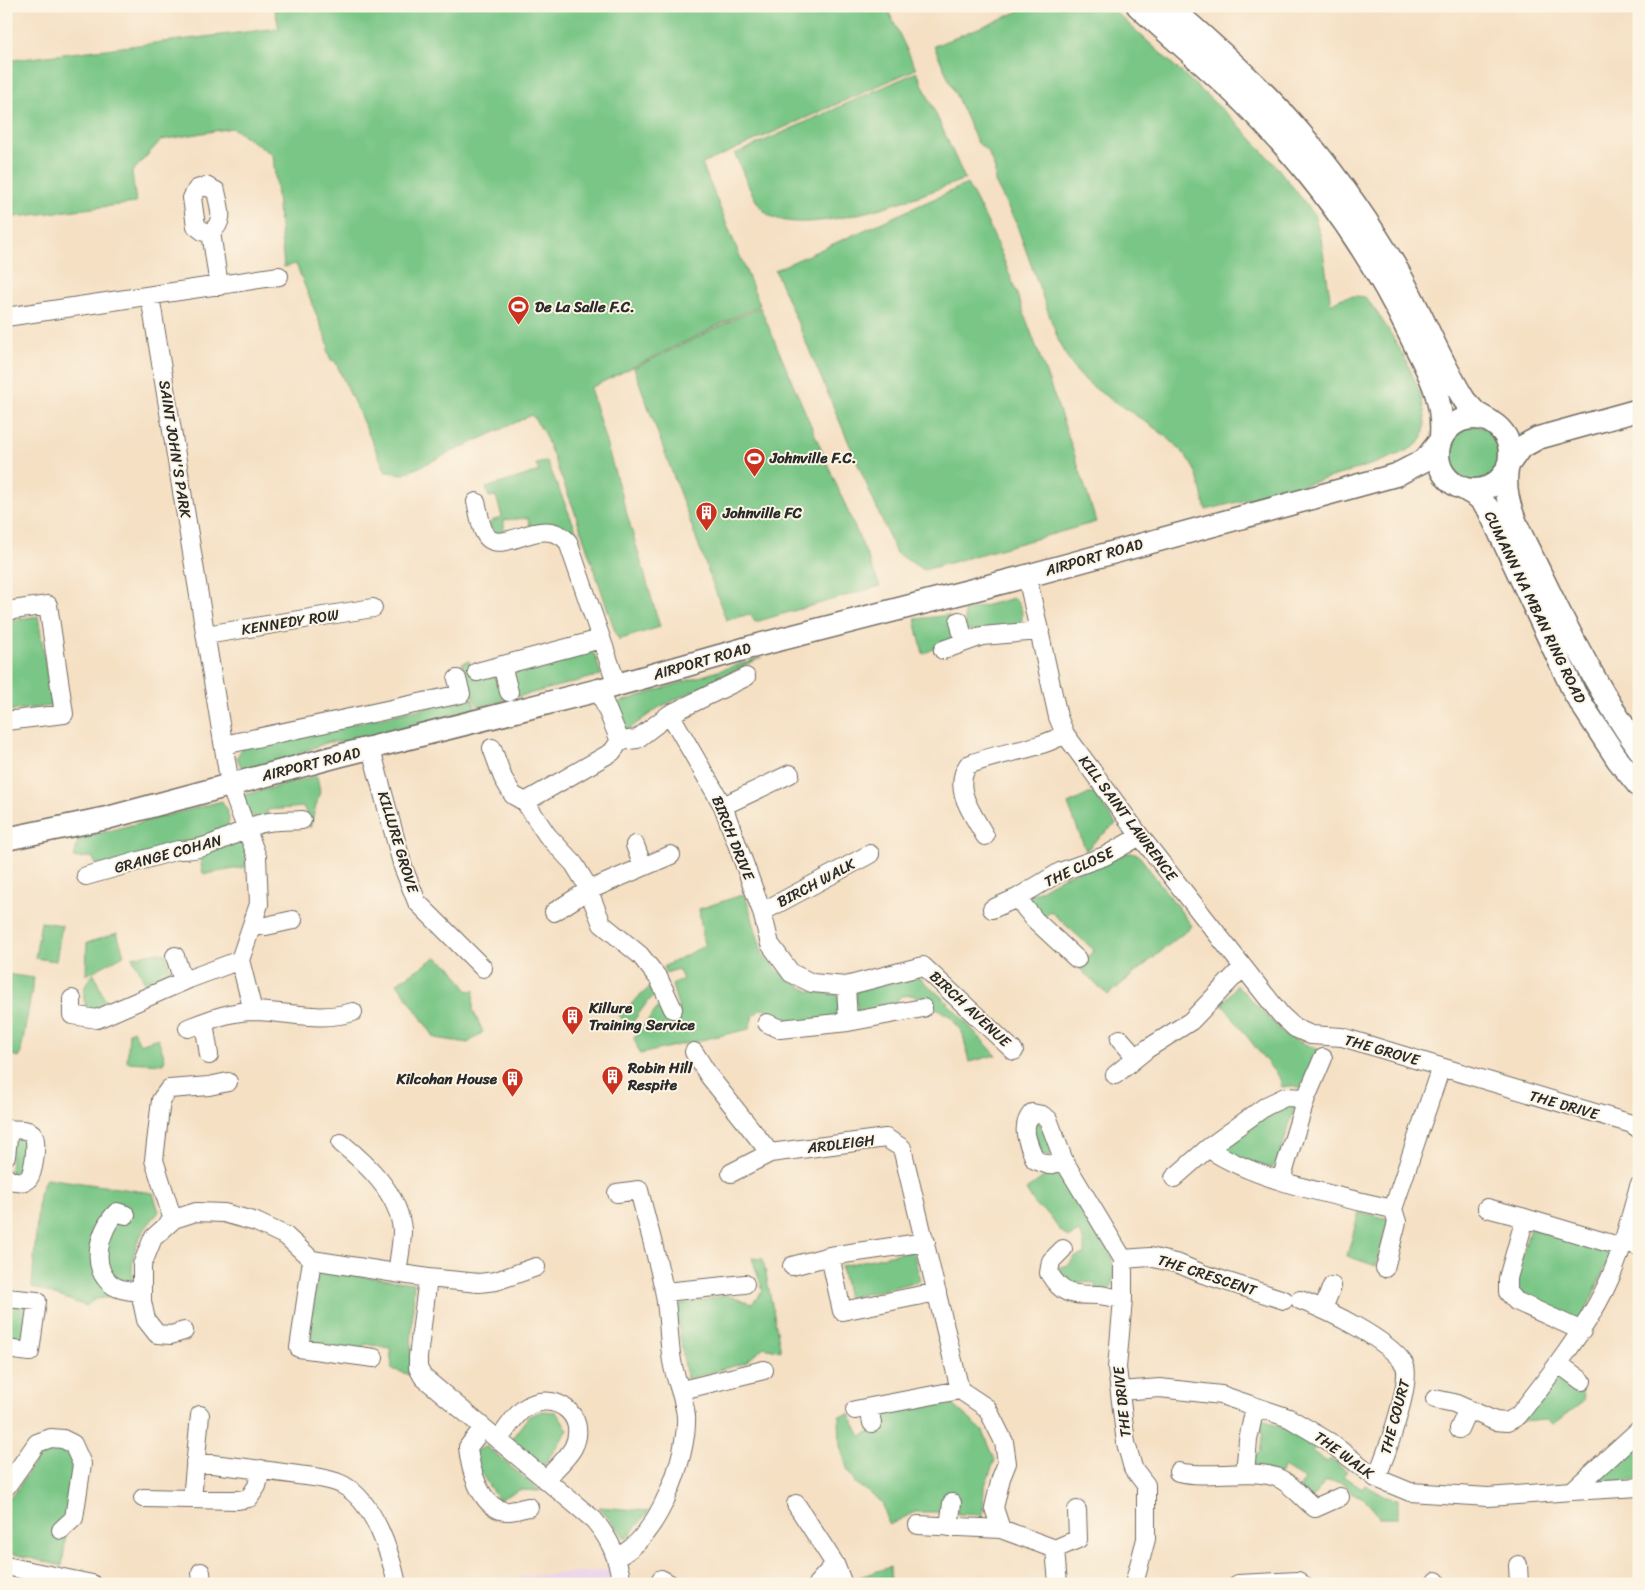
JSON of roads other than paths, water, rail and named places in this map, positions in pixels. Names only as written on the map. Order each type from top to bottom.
[{"type":"main road","points":[[1138,6],[1239,98],[1288,150],[1330,204],[1382,283],[1428,372],[1442,409],[1438,455],[1440,466],[1444,474],[1457,485],[1484,489],[1499,480],[1520,448],[1530,442],[1551,434],[1639,410]]},
{"type":"main road","points":[[1169,6],[1253,83],[1295,127],[1328,167],[1395,266],[1464,401],[1476,413],[1491,422],[1504,434],[1510,452],[1508,467]]},
{"type":"main road","points":[[1440,439],[1459,421],[1469,418],[1491,422],[1529,434],[1551,434]]},
{"type":"main road","name":"AIRPORT ROAD","points":[[6,839],[107,818],[230,784],[608,688],[744,649],[1027,576],[1396,475],[1425,460],[1440,439]]},
{"type":"main road","name":"CUMANN NA MBAN RING ROAD","points":[[1508,467],[1506,488],[1512,511],[1547,588],[1596,686],[1639,749]]},
{"type":"main road","name":"AIRPORT ROAD","points":[[1396,475],[1419,474],[1457,485]]},
{"type":"main road","name":"CUMANN NA MBAN RING ROAD","points":[[1457,485],[1478,497],[1488,508],[1576,694],[1618,760],[1639,786]]},
{"type":"street","points":[[211,232],[219,286]]},
{"type":"street","points":[[6,317],[279,276]]},
{"type":"street","name":"SAINT JOHN'S PARK","points":[[150,296],[230,784]]},
{"type":"street","points":[[476,502],[485,533],[491,540],[501,542],[542,531],[552,531],[561,534],[568,542],[601,639],[608,688],[620,741],[612,752],[525,802]]},
{"type":"street","name":"KILL SAINT LAWRENCE","points":[[1027,576],[1058,717],[1066,734],[1140,836],[1242,968],[1295,1028]]},
{"type":"street","points":[[6,611],[48,605],[64,714],[6,721]]},
{"type":"street","name":"KENNEDY ROW","points":[[206,635],[373,608]]},
{"type":"street","points":[[959,621],[964,642]]},
{"type":"street","points":[[943,650],[990,635],[1022,634],[1040,631]]},
{"type":"street","points":[[477,672],[601,639]]},
{"type":"street","points":[[502,665],[509,692]]},
{"type":"street","points":[[620,741],[637,740],[670,714],[746,676]]},
{"type":"street","points":[[224,745],[460,694],[456,679]]},
{"type":"street","name":"BIRCH DRIVE","points":[[670,714],[723,806],[762,912]]},
{"type":"street","points":[[986,836],[964,796],[961,780],[968,765],[983,759],[1021,752],[1066,734]]},
{"type":"street","points":[[492,748],[503,778],[513,795],[525,802],[547,835],[574,864],[602,924],[640,955],[659,979],[673,1009]]},
{"type":"street","name":"KILLURE GROVE","points":[[371,749],[403,867],[417,902],[483,968]]},
{"type":"street","points":[[723,806],[790,774]]},
{"type":"street","points":[[230,784],[249,830],[257,857],[259,904],[240,960],[253,1011]]},
{"type":"street","name":"GRANGE COHAN","points":[[86,876],[178,850],[192,850],[249,830],[260,824],[302,820]]},
{"type":"street","name":"THE CLOSE","points":[[992,909],[1017,898],[1060,872],[1105,856],[1140,836]]},
{"type":"street","points":[[635,845],[643,867]]},
{"type":"street","name":"BIRCH WALK","points":[[762,912],[870,854]]},
{"type":"street","points":[[554,912],[588,891],[671,855]]},
{"type":"street","points":[[1017,898],[1035,920],[1077,959]]},
{"type":"street","name":"BIRCH AVENUE","points":[[762,912],[770,944],[790,973],[812,983],[846,986],[923,966],[1014,1051]]},
{"type":"street","points":[[253,922],[266,926],[293,920]]},
{"type":"street","points":[[174,956],[183,981]]},
{"type":"street","points":[[72,999],[72,1015],[97,1019],[183,981],[240,960]]},
{"type":"street","points":[[1115,1075],[1136,1057],[1191,1021],[1242,968]]},
{"type":"street","points":[[846,986],[848,1022]]},
{"type":"street","points":[[767,1023],[780,1029],[848,1022],[923,1008]]},
{"type":"street","points":[[209,1055],[196,1025],[220,1016],[253,1011],[333,1018],[353,1012]]},
{"type":"street","name":"THE GROVE","points":[[1295,1028],[1310,1036],[1342,1037],[1489,1083]]},
{"type":"street","points":[[1120,1039],[1136,1057]]},
{"type":"street","points":[[694,1052],[710,1076],[770,1153]]},
{"type":"street","name":"THE GROVE","points":[[1281,1180],[1306,1098],[1323,1058]]},
{"type":"street","points":[[1385,1268],[1397,1222],[1392,1209],[1442,1067]]},
{"type":"street","points":[[173,1220],[154,1160],[161,1100],[169,1089],[209,1086],[228,1082]]},
{"type":"street","name":"THE DRIVE","points":[[1489,1083],[1632,1124],[1639,1128]]},
{"type":"street","points":[[1174,1178],[1208,1148],[1266,1106],[1285,1096],[1306,1098]]},
{"type":"street","points":[[6,1156],[8,1129],[28,1131],[34,1134],[36,1140],[32,1174],[28,1180],[21,1182],[10,1181],[6,1177]]},
{"type":"street","name":"ARDLEIGH","points":[[731,1173],[770,1153],[886,1138],[902,1148],[960,1390]]},
{"type":"street","points":[[341,1142],[368,1165],[391,1198],[399,1217],[402,1231],[397,1273]]},
{"type":"street","points":[[1208,1148],[1222,1158],[1281,1180],[1327,1194],[1392,1209]]},
{"type":"street","points":[[1064,1161],[1123,1259]]},
{"type":"street","points":[[1435,1398],[1468,1409],[1495,1421],[1508,1422],[1518,1416],[1582,1331],[1606,1287],[1628,1245],[1639,1186]]},
{"type":"street","points":[[617,1193],[639,1190],[665,1292],[673,1367],[682,1390],[686,1418],[682,1450],[672,1484],[644,1536],[635,1546],[617,1557]]},
{"type":"street","points":[[1487,1208],[1628,1245]]},
{"type":"street","points":[[126,1215],[116,1212],[102,1230],[99,1243],[101,1268],[107,1279],[114,1286],[142,1292]]},
{"type":"street","points":[[184,1331],[171,1335],[157,1334],[146,1320],[142,1292],[142,1265],[153,1238],[173,1220],[196,1212],[224,1214],[256,1222],[286,1236],[312,1260],[479,1284],[496,1281],[536,1267]]},
{"type":"street","points":[[1525,1218],[1508,1278],[1508,1292],[1516,1301],[1582,1331]]},
{"type":"street","points":[[792,1266],[830,1256],[926,1242]]},
{"type":"street","points":[[1063,1249],[1051,1261],[1049,1274],[1056,1285],[1073,1296],[1101,1295],[1123,1299]]},
{"type":"street","points":[[830,1256],[843,1319],[937,1292]]},
{"type":"street","name":"THE CRESCENT","points":[[1123,1259],[1150,1257],[1179,1264],[1203,1274],[1292,1300]]},
{"type":"street","name":"THE DRIVE","points":[[1123,1259],[1123,1299],[1117,1368],[1122,1421],[1133,1468],[1146,1485],[1146,1539],[1134,1584]]},
{"type":"street","points":[[312,1260],[299,1348],[374,1358]]},
{"type":"street","points":[[428,1278],[418,1368],[423,1377],[594,1520],[608,1537],[617,1557],[622,1584]]},
{"type":"street","points":[[665,1292],[745,1284]]},
{"type":"street","points":[[1323,1309],[1332,1286]]},
{"type":"street","points":[[6,1298],[36,1301],[30,1352],[6,1349]]},
{"type":"street","name":"THE COURT","points":[[1292,1300],[1323,1309],[1369,1334],[1404,1364],[1407,1376],[1389,1446],[1376,1478]]},
{"type":"street","points":[[1559,1364],[1582,1381]]},
{"type":"street","points":[[682,1390],[764,1370]]},
{"type":"street","name":"THE WALK","points":[[1120,1391],[1160,1388],[1221,1394],[1290,1418],[1328,1441],[1376,1478],[1410,1492],[1488,1497],[1639,1487]]},
{"type":"street","points":[[865,1414],[960,1390],[986,1408],[1004,1442],[1007,1463],[1001,1478],[994,1508],[1001,1529]]},
{"type":"street","points":[[498,1440],[524,1408],[542,1402],[561,1405],[573,1414],[579,1431],[573,1449],[545,1480]]},
{"type":"street","points":[[1245,1473],[1248,1440],[1255,1407]]},
{"type":"street","points":[[1459,1428],[1468,1409]]},
{"type":"street","points":[[192,1499],[200,1415]]},
{"type":"street","points":[[483,1428],[468,1447],[470,1469],[492,1506],[506,1511],[528,1507]]},
{"type":"street","points":[[1572,1491],[1639,1430]]},
{"type":"street","points":[[6,1488],[37,1444],[51,1438],[64,1439],[73,1444],[82,1464],[74,1518],[62,1530]]},
{"type":"street","points":[[195,1462],[322,1478],[343,1485],[361,1500],[378,1527],[390,1556],[397,1584]]},
{"type":"street","points":[[143,1498],[238,1500],[249,1498],[257,1486],[261,1469]]},
{"type":"street","points":[[1178,1472],[1197,1476],[1245,1473],[1276,1478],[1288,1484],[1316,1508],[1340,1497]]},
{"type":"street","points":[[949,1527],[952,1503]]},
{"type":"street","points":[[796,1504],[835,1564],[843,1584]]},
{"type":"street","points":[[918,1525],[1001,1529],[1055,1549],[1078,1539],[1077,1510]]},
{"type":"street","points":[[1055,1549],[1058,1584]]},
{"type":"street","points":[[816,1584],[835,1564]]},
{"type":"street","points":[[1518,1565],[1519,1584]]},
{"type":"street","points":[[6,1566],[87,1583]]},
{"type":"street","points":[[1238,1584],[1298,1581],[1302,1584]]},
{"type":"place","name":"De La Salle F.C.","points":[[519,326]]},
{"type":"place","name":"Johnville F.C.","points":[[754,477]]},
{"type":"place","name":"Johnville FC","points":[[707,532]]},
{"type":"place","name":"Killure Training Service","points":[[573,1036]]},
{"type":"place","name":"Robin Hill Respite","points":[[612,1096]]},
{"type":"place","name":"Kilcohan House","points":[[513,1098]]}]
